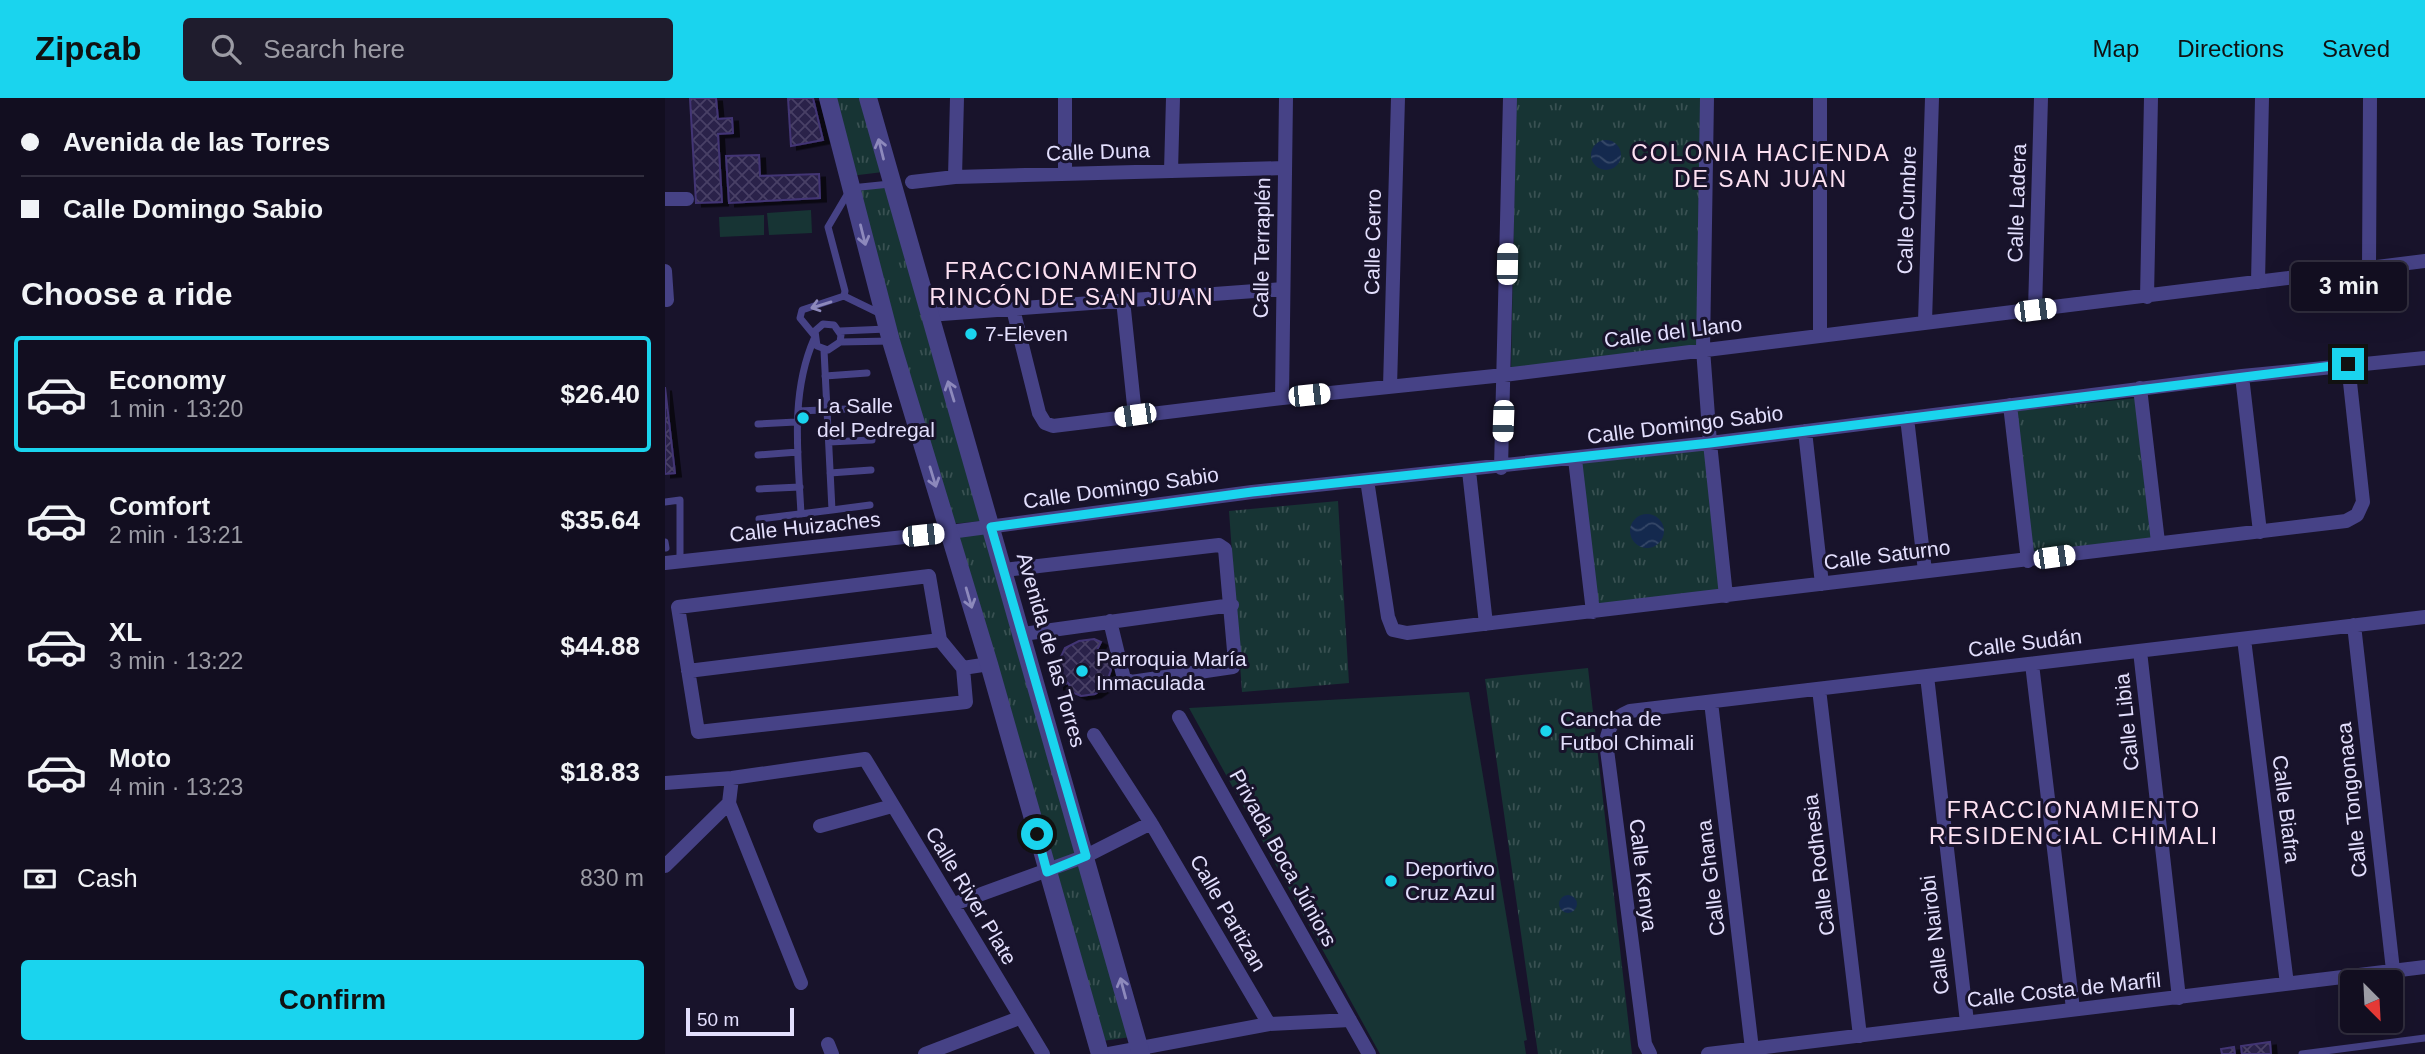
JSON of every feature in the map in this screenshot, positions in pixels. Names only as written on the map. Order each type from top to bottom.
[{"type":"street","points":[[828,98],[888,328],[989,664],[1100,1054]]},
{"type":"street","name":"Avenida de las Torres","points":[[868,98],[890,184],[1005,570],[1140,1050]]},
{"type":"street","points":[[955,177],[957,98]]},
{"type":"street","points":[[1065,98],[1065,174]]},
{"type":"street","points":[[1171,171],[1173,98]]},
{"type":"street","name":"Calle Terraplén","points":[[1282,398],[1286,98]]},
{"type":"street","name":"Calle Cerro","points":[[1391,387],[1398,98]]},
{"type":"street","points":[[1501,468],[1510,98]]},
{"type":"street","points":[[1707,98],[1703,349],[1726,596]]},
{"type":"street","points":[[1820,98],[1820,334]]},
{"type":"street","name":"Calle Cumbre","points":[[1925,322],[1932,98]]},
{"type":"street","name":"Calle Ladera","points":[[2035,310],[2041,98]]},
{"type":"street","points":[[2147,297],[2151,98]]},
{"type":"street","points":[[2258,282],[2262,98]]},
{"type":"street","points":[[2369,270],[2371,98]]},
{"type":"street","name":"Calle Duna","points":[[912,182],[955,177],[1284,169]]},
{"type":"street","points":[[665,199],[687,199]]},
{"type":"street","name":"Calle del Llano","points":[[1013,309],[1039,413],[1045,423],[1053,426],[1504,375],[2425,261]]},
{"type":"street","points":[[665,271],[667,300]]},
{"type":"street","points":[[928,315],[1283,289]]},
{"type":"street","points":[[1123,300],[1135,415]]},
{"type":"street","name":"Calle Domingo Sabio","points":[[950,532],[1367,480],[1501,468],[1710,443],[2140,388],[2425,358]]},
{"type":"street","name":"Calle Saturno","points":[[1367,480],[1388,617],[1393,630],[1407,633],[2028,561],[2158,542],[2346,522],[2357,515],[2363,502],[2348,364]]},
{"type":"street","points":[[2242,376],[2260,531]]},
{"type":"street","points":[[2140,388],[2158,542]]},
{"type":"street","points":[[2010,405],[2028,561]]},
{"type":"street","points":[[1907,418],[1925,571]]},
{"type":"street","points":[[1805,431],[1822,584]]},
{"type":"street","points":[[1575,459],[1593,612]]},
{"type":"street","points":[[1469,471],[1486,624]]},
{"type":"street","name":"Calle Huizaches","points":[[672,562],[950,532]]},
{"type":"street","points":[[1005,570],[1219,545],[1225,549],[1235,662],[1227,670],[1131,682],[1124,679],[1110,621]]},
{"type":"street","points":[[929,576],[940,640],[963,668],[966,702],[698,732],[678,607],[929,576]]},
{"type":"street","points":[[1023,634],[1232,605]]},
{"type":"street","name":"Calle Sudán","points":[[1630,710],[2425,617]]},
{"type":"street","name":"Calle Tongonaca","points":[[2354,625],[2393,970]]},
{"type":"street","name":"Calle Biafra","points":[[2244,639],[2287,984]]},
{"type":"street","points":[[688,671],[940,640]]},
{"type":"street","name":"Calle Libia","points":[[2140,651],[2179,998]]},
{"type":"street","points":[[963,668],[989,664]]},
{"type":"street","points":[[2032,664],[2073,1009]]},
{"type":"street","name":"Calle Nairobi","points":[[1927,676],[1967,1022]]},
{"type":"street","name":"Calle Rodhesia","points":[[1819,689],[1860,1036]]},
{"type":"street","name":"Calle Ghana","points":[[1711,702],[1752,1049]]},
{"type":"street","name":"Calle Kenya","points":[[1630,710],[1612,721],[1606,742],[1644,1044],[1650,1054]]},
{"type":"street","name":"Privada Boca Júniors","points":[[1179,717],[1369,1054]]},
{"type":"street","name":"Calle Partizan","points":[[1094,735],[1151,823],[1269,1024]]},
{"type":"street","name":"Calle River Plate","points":[[731,778],[865,759],[1043,1054]]},
{"type":"street","points":[[665,783],[731,778],[729,803],[801,983]]},
{"type":"street","points":[[665,866],[729,803]]},
{"type":"street","points":[[820,826],[892,806]]},
{"type":"street","points":[[954,904],[1086,856],[1151,823]]},
{"type":"street","name":"Calle Costa de Marfil","points":[[2393,970],[2425,967]]},
{"type":"street","name":"Calle Costa de Marfil","points":[[1707,1054],[2340,977]]},
{"type":"street","points":[[925,1054],[1019,1018]]},
{"type":"street","points":[[1109,1054],[1269,1024],[1350,1020]]},
{"type":"lane","points":[[888,328],[844,296],[828,227],[851,188],[890,184]]},
{"type":"lane","points":[[832,510],[824,350],[800,318],[802,310],[844,296]]},
{"type":"lane","points":[[801,514],[796,422],[804,361],[814,337],[820,326],[827,323],[840,331],[888,328]]},
{"type":"lane","points":[[824,350],[832,350],[840,342],[888,328]]},
{"type":"lane","points":[[840,331],[840,342]]},
{"type":"lane","points":[[825,376],[867,373]]},
{"type":"lane","points":[[797,411],[871,408]]},
{"type":"lane","points":[[758,424],[796,422]]},
{"type":"lane","points":[[829,443],[872,440]]},
{"type":"lane","points":[[758,455],[798,452]]},
{"type":"lane","points":[[831,473],[871,470]]},
{"type":"lane","points":[[759,489],[800,487]]},
{"type":"lane","points":[[665,502],[680,500],[672,562]]},
{"type":"lane","points":[[759,519],[870,505]]},
{"type":"lane","points":[[665,542],[666,548]]},
{"type":"lane","points":[[2302,1054],[2425,1038]]},
{"type":"green space","points":[[830,98],[863,98],[883,172],[850,176]]},
{"type":"green space","points":[[1516,98],[1703,98],[1697,345],[1511,372]]},
{"type":"green space","points":[[886,184],[982,521],[951,524],[855,190]]},
{"type":"green space","points":[[811,210],[812,233],[769,235],[767,213]]},
{"type":"green space","points":[[764,215],[764,235],[720,237],[719,217]]},
{"type":"green space","points":[[2137,398],[2153,546],[2030,559],[2016,411]]},
{"type":"green space","points":[[1708,445],[1725,595],[1593,611],[1578,462]]},
{"type":"green space","points":[[1338,501],[1349,683],[1242,692],[1229,511]]},
{"type":"green space","points":[[991,531],[1087,851],[1040,869],[952,536]]},
{"type":"green space","points":[[1588,668],[1632,1054],[1538,1054],[1485,679]]},
{"type":"green space","name":"Deportivo Cruz Azul","points":[[1469,692],[1527,1040],[1524,1041],[1526,1054],[1380,1054],[1189,708]]},
{"type":"green space","points":[[1089,858],[1138,1036],[1088,1043],[1043,877]]},
{"type":"water","points":[[1606,140],[1617,144],[1621,155],[1617,166],[1606,170],[1595,166],[1591,155],[1595,144]]},
{"type":"water","points":[[1647,514],[1659,519],[1664,531],[1659,543],[1647,548],[1635,543],[1630,531],[1635,519]]},
{"type":"water","points":[[1568,895],[1574,898],[1577,904],[1574,910],[1568,913],[1562,910],[1559,904],[1562,898]]},
{"type":"building","points":[[690,98],[716,98],[718,119],[732,118],[733,133],[718,134],[722,202],[696,203]]},
{"type":"building","points":[[788,98],[813,98],[823,140],[791,146]]},
{"type":"building","points":[[759,155],[760,176],[819,174],[820,198],[729,203],[726,156]]},
{"type":"building","points":[[665,387],[675,473],[665,474]]},
{"type":"building","points":[[1094,639],[1101,642],[1097,650],[1106,653],[1109,661],[1111,670],[1105,687],[1095,694],[1081,696],[1074,693],[1068,683],[1058,686],[1058,663],[1065,648],[1079,641]]},
{"type":"building","points":[[2270,1042],[2271,1054],[2242,1054],[2241,1046]]},
{"type":"building","points":[[2234,1047],[2235,1054],[2222,1054],[2221,1049]]},
{"type":"place","name":"7-Eleven","points":[[971,334]]},
{"type":"place","name":"La Salle del Pedregal","points":[[803,418]]},
{"type":"place","name":"Parroquia María Inmaculada","points":[[1082,671]]},
{"type":"place","name":"Cancha de Futbol Chimali","points":[[1546,731]]},
{"type":"place","name":"Deportivo Cruz Azul","points":[[1391,881]]},
{"type":"district","name":"COLONIA HACIENDA DE SAN JUAN","points":[[1761,166]]},
{"type":"district","name":"FRACCIONAMIENTO RINCÓN DE SAN JUAN","points":[[1072,284]]},
{"type":"district","name":"FRACCIONAMIENTO RESIDENCIAL CHIMALI","points":[[2074,823]]},
{"type":"route","points":[[1037,834],[1047,872],[1086,856],[991,527],[1252,492],[1469,471],[1710,443],[2348,364]]}]
